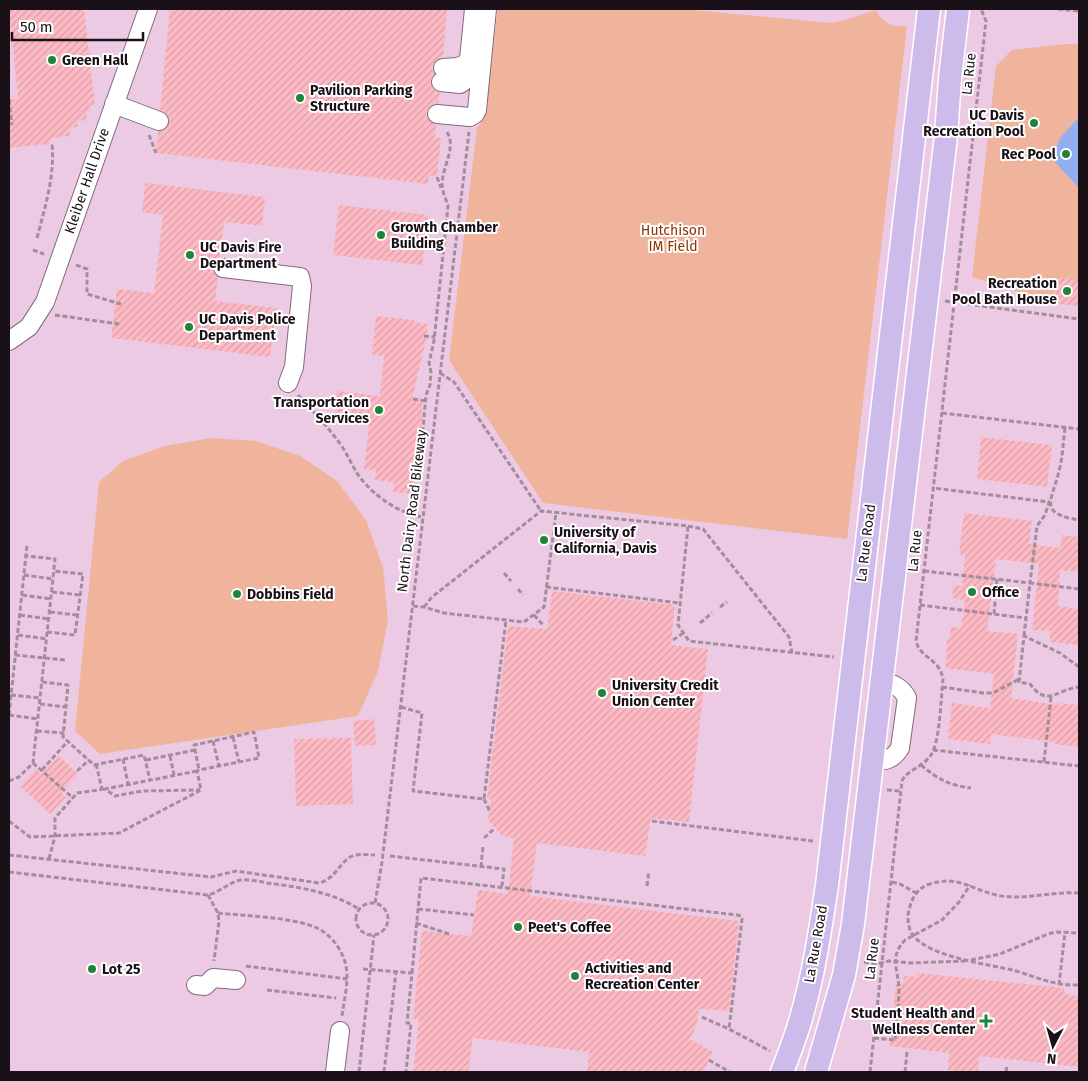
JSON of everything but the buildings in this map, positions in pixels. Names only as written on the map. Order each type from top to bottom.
[{"type":"main road","name":"La Rue Road","points":[[782,1072],[799,1025],[808,988],[818,943],[827,885],[929,9]]},
{"type":"main road","points":[[816,1072],[844,975],[853,924],[946,136],[958,9]]},
{"type":"lane","name":"Kleiber Hall Drive","points":[[9,342],[29,327],[40,312],[148,9]]},
{"type":"lane","points":[[442,75],[460,84],[467,79],[474,9]]},
{"type":"lane","points":[[441,114],[470,117],[477,110],[487,9]]},
{"type":"lane","points":[[114,104],[159,121]]},
{"type":"lane","points":[[224,268],[300,277],[302,286],[294,358],[291,377],[288,383]]},
{"type":"lane","points":[[196,985],[205,986],[214,978],[239,973]]},
{"type":"lane","points":[[335,1072],[340,1031]]},
{"type":"path","name":"La Rue","points":[[870,1072],[903,778],[922,765],[930,757],[933,750],[942,687],[942,672],[938,665],[917,646],[916,641],[986,21],[981,9]]},
{"type":"path","points":[[1058,9],[1079,11]]},
{"type":"path","points":[[9,100],[12,125]]},
{"type":"path","points":[[441,114],[444,128],[450,138],[449,156],[445,164],[442,189]]},
{"type":"path","name":"North Dairy Road Bikeway","points":[[375,903],[379,887],[470,128]]},
{"type":"path","points":[[37,238],[52,174],[54,160],[52,144]]},
{"type":"path","points":[[420,462],[419,446],[430,385],[431,372],[429,363],[435,337],[448,206],[437,176]]},
{"type":"path","points":[[33,250],[87,269],[87,294],[121,304]]},
{"type":"path","points":[[942,301],[1079,319]]},
{"type":"path","points":[[40,312],[119,324]]},
{"type":"path","points":[[424,336],[435,337]]},
{"type":"path","points":[[440,374],[454,382],[542,511]]},
{"type":"path","points":[[288,383],[322,420],[343,448],[358,476],[370,488],[401,510],[423,517]]},
{"type":"path","points":[[413,399],[426,401]]},
{"type":"path","points":[[942,413],[1079,429]]},
{"type":"path","points":[[1065,428],[1059,470],[1045,515],[1037,526],[1019,682],[1030,684],[1042,696],[1051,697],[1071,688],[1079,687]]},
{"type":"path","points":[[934,488],[1049,502]]},
{"type":"path","points":[[1049,502],[1053,511],[1062,518],[1079,520]]},
{"type":"path","points":[[424,607],[432,597],[542,511],[688,526],[703,529],[789,637],[792,653]]},
{"type":"path","points":[[413,606],[444,613],[524,622],[544,607],[556,513]]},
{"type":"path","points":[[688,526],[678,625],[689,641],[837,657]]},
{"type":"path","points":[[28,545],[9,715],[38,719]]},
{"type":"path","points":[[9,781],[20,777],[34,763],[55,559],[26,556]]},
{"type":"path","points":[[47,632],[75,635],[78,616],[82,574],[54,571]]},
{"type":"path","points":[[924,571],[1079,589]]},
{"type":"path","points":[[504,573],[511,581]]},
{"type":"path","points":[[24,575],[53,579]]},
{"type":"path","points":[[994,614],[997,579]]},
{"type":"path","points":[[546,587],[680,603]]},
{"type":"path","points":[[518,589],[523,595]]},
{"type":"path","points":[[52,592],[80,595]]},
{"type":"path","points":[[22,595],[51,599]]},
{"type":"path","points":[[720,607],[727,602]]},
{"type":"path","points":[[920,605],[1026,618]]},
{"type":"path","points":[[50,612],[78,616]]},
{"type":"path","points":[[700,623],[712,613]]},
{"type":"path","points":[[20,615],[49,619]]},
{"type":"path","points":[[534,615],[544,626]]},
{"type":"path","points":[[490,812],[484,798],[506,620]]},
{"type":"path","points":[[673,640],[683,633]]},
{"type":"path","points":[[18,635],[47,639]]},
{"type":"path","points":[[1024,636],[1060,653],[1079,667]]},
{"type":"path","points":[[16,655],[65,660]]},
{"type":"path","points":[[942,687],[993,693],[1020,678]]},
{"type":"path","points":[[42,682],[68,685],[63,737],[94,765],[144,755],[150,780]]},
{"type":"path","points":[[11,695],[40,698]]},
{"type":"path","points":[[1044,762],[1051,697]]},
{"type":"path","points":[[40,704],[66,707]]},
{"type":"path","points":[[400,707],[422,713],[412,791],[484,798]]},
{"type":"path","points":[[37,731],[64,733]]},
{"type":"path","points":[[49,859],[54,836],[55,818],[77,793],[150,780],[198,770],[259,758],[254,732],[194,744],[195,750],[198,770],[201,790]]},
{"type":"path","points":[[233,737],[239,762]]},
{"type":"path","points":[[42,770],[68,741]]},
{"type":"path","points":[[213,741],[219,766]]},
{"type":"path","points":[[146,760],[195,750]]},
{"type":"path","points":[[933,750],[1079,766]]},
{"type":"path","points":[[170,756],[174,775]]},
{"type":"path","points":[[123,759],[128,784]]},
{"type":"path","points":[[78,771],[89,760]]},
{"type":"path","points":[[34,763],[73,798]]},
{"type":"path","points":[[96,764],[103,789],[115,796],[142,791],[201,790]]},
{"type":"path","points":[[922,765],[946,783],[971,788]]},
{"type":"path","points":[[884,789],[901,791]]},
{"type":"path","points":[[9,821],[30,837],[119,833],[201,790]]},
{"type":"path","points":[[652,822],[816,841]]},
{"type":"path","points":[[484,838],[495,828]]},
{"type":"path","points":[[481,867],[483,846]]},
{"type":"path","points":[[9,854],[211,877],[236,871],[319,883],[330,879],[350,857],[356,855],[375,855]]},
{"type":"path","points":[[390,856],[504,869],[502,886]]},
{"type":"path","points":[[647,886],[649,871]]},
{"type":"path","points":[[9,872],[208,894],[217,892],[236,882],[248,880],[305,888],[344,901],[359,909]]},
{"type":"path","points":[[406,1072],[411,1023],[408,1023],[410,989],[421,878],[502,886],[741,916],[729,1028]]},
{"type":"path","points":[[1079,893],[1067,892],[1014,897],[996,895],[954,881],[941,882],[923,887],[916,893],[908,914],[913,935],[930,948],[969,961],[1016,971],[1059,984],[1079,984]]},
{"type":"path","points":[[892,882],[900,884],[916,893]]},
{"type":"path","points":[[874,1038],[895,1040],[899,988],[896,962],[901,945],[913,935],[923,932],[942,920],[959,902],[970,885]]},
{"type":"path","points":[[208,894],[218,913],[219,921],[214,962],[223,963]]},
{"type":"path","points":[[375,903],[385,909],[388,921],[387,927],[383,932],[374,936],[368,935],[359,928],[357,919],[359,909],[366,904],[375,903]]},
{"type":"path","points":[[418,909],[474,915]]},
{"type":"path","points":[[218,913],[297,922],[317,928],[332,938],[341,950],[346,963],[347,979],[340,1031]]},
{"type":"path","points":[[416,924],[449,934]]},
{"type":"path","points":[[1059,984],[1065,932]]},
{"type":"path","points":[[861,961],[877,964],[883,962],[969,961],[989,958],[1048,934],[1079,933]]},
{"type":"path","points":[[359,1072],[374,936]]},
{"type":"path","points":[[363,969],[412,974]]},
{"type":"path","points":[[384,1072],[396,972]]},
{"type":"path","points":[[239,973],[347,979]]},
{"type":"path","points":[[410,989],[416,990]]},
{"type":"path","points":[[267,990],[336,998]]},
{"type":"path","points":[[702,1017],[729,1028],[770,1051]]},
{"type":"path","points":[[905,1072],[907,1052]]},
{"type":"path","points":[[710,1060],[730,1072]]},
{"type":"path","points":[[1006,1072],[1007,1065]]},
{"type":"shaded area","name":"University of California, Davis","points":[[9,9],[1079,9],[1079,1072],[9,1072]]},
{"type":"green space","name":"Hutchison IM Field","points":[[498,9],[682,9],[831,23],[876,10],[882,19],[889,24],[907,26],[847,539],[543,503],[449,360],[477,128],[484,119]]},
{"type":"green space","name":"UC Davis Recreation Pool","points":[[1079,44],[1079,306],[1053,303],[972,277],[996,66],[1012,50]]},
{"type":"green space","name":"Dobbins Field","points":[[211,438],[256,441],[300,456],[337,481],[366,520],[383,567],[388,620],[378,671],[358,716],[100,754],[75,731],[99,482],[123,461],[165,446]]},
{"type":"water","name":"Rec Pool","points":[[1079,117],[1078,187],[1052,159],[1060,138]]},
{"type":"place","name":"Green Hall","points":[[52,60]]},
{"type":"place","name":"Pavilion Parking Structure","points":[[300,98]]},
{"type":"place","name":"UC Davis Recreation Pool","points":[[1034,123]]},
{"type":"place","name":"Rec Pool","points":[[1066,154]]},
{"type":"place","name":"Growth Chamber Building","points":[[381,235]]},
{"type":"place","name":"UC Davis Fire Department","points":[[190,255]]},
{"type":"place","name":"Recreation Pool Bath House","points":[[1067,291]]},
{"type":"place","name":"UC Davis Police Department","points":[[189,327]]},
{"type":"place","name":"Transportation Services","points":[[379,410]]},
{"type":"place","name":"University of California, Davis","points":[[544,540]]},
{"type":"place","name":"Office","points":[[972,592]]},
{"type":"place","name":"Dobbins Field","points":[[237,594]]},
{"type":"place","name":"University Credit Union Center","points":[[602,693]]},
{"type":"place","name":"Peet's Coffee","points":[[518,927]]},
{"type":"place","name":"Lot 25","points":[[92,969]]},
{"type":"place","name":"Activities and Recreation Center","points":[[575,976]]},
{"type":"place","name":"Student Health and Wellness Center","points":[[986,1021]]}]
